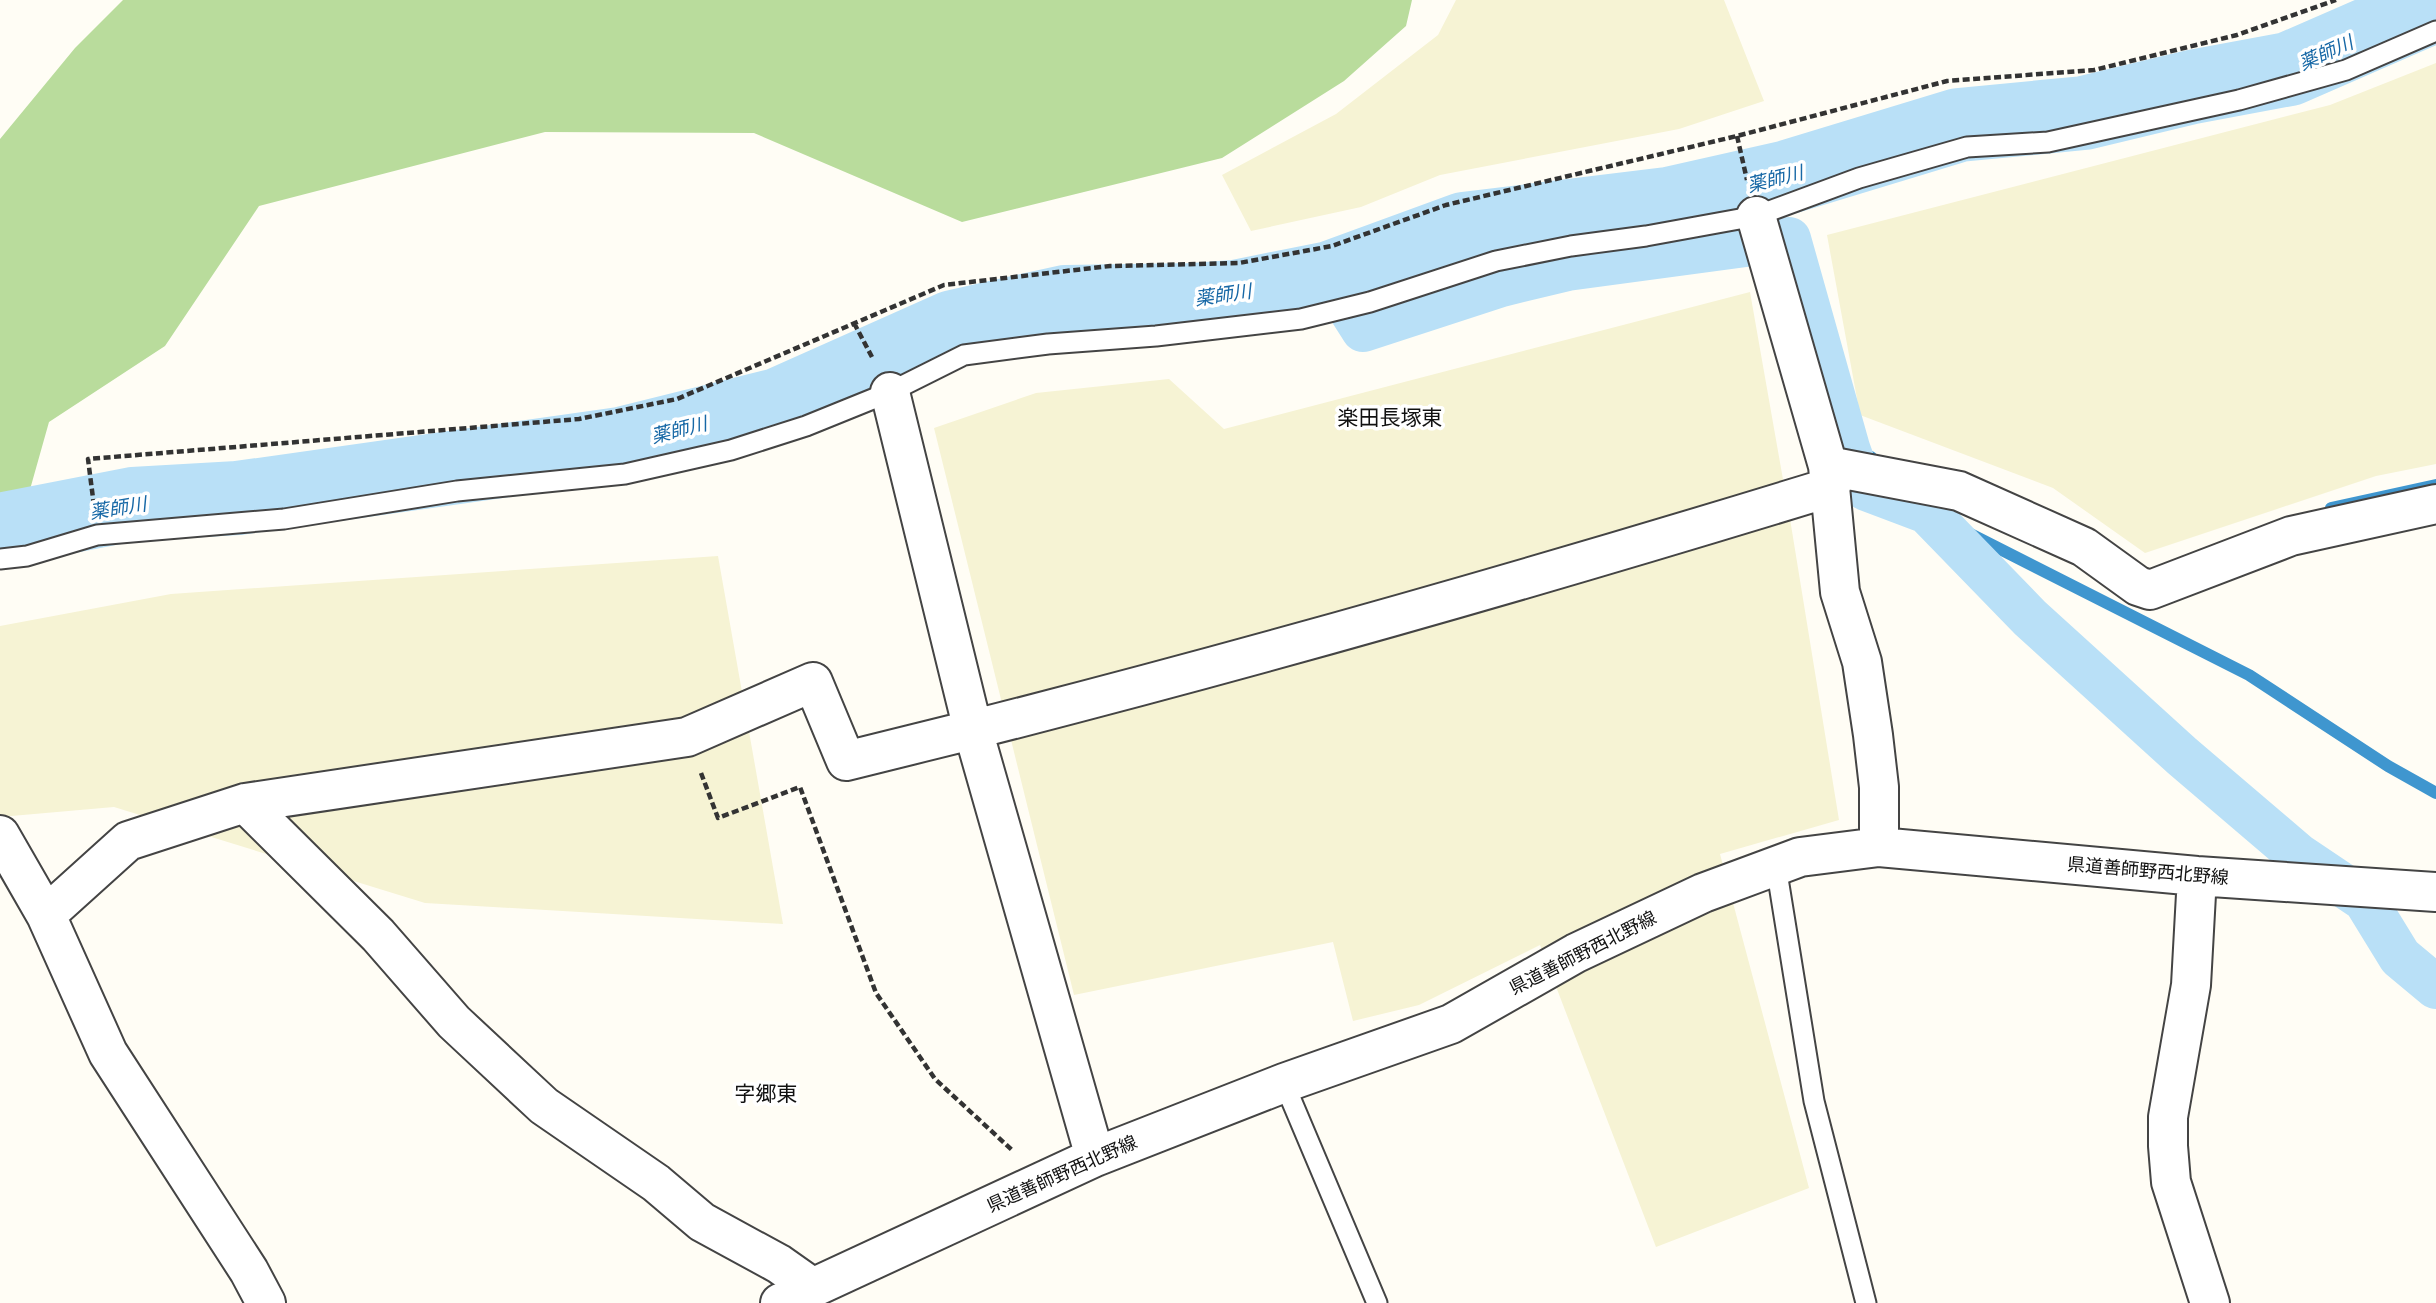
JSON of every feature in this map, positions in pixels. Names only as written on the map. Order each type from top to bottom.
[{"type":"street","points":[[1756,216],[1830,477],[1840,592],[1862,662],[1873,735],[1879,787],[1880,847]]},
{"type":"street","points":[[890,392],[973,730],[1095,1157]]},
{"type":"street","points":[[47,915],[128,841],[246,803],[687,737],[813,682],[846,761],[973,730],[1373,621],[1671,536],[1830,477],[1866,472],[1959,491],[2084,547],[2137,586],[2150,590],[2291,536],[2436,504]]},
{"type":"street","points":[[246,803],[378,935],[454,1022],[544,1106],[656,1183],[702,1222],[779,1264],[797,1296]]},
{"type":"street","points":[[0,835],[47,915],[108,1053],[249,1271],[266,1303]]},
{"type":"street","name":"県道善師野西北野線","points":[[797,1296],[1095,1157],[1284,1083],[1451,1024],[1576,953],[1703,893],[1800,857],[1880,847],[2197,876],[2436,892]]},
{"type":"street","points":[[2197,876],[2191,985],[2168,1117],[2168,1146],[2171,1182],[2210,1303]]},
{"type":"lane","points":[[0,559],[27,555],[97,535],[284,519],[457,491],[625,474],[731,450],[806,425],[890,392],[964,355],[1301,319],[1370,302],[1496,261],[1570,246],[1646,236],[1756,216],[1859,178],[1967,147],[2048,142],[2239,100],[2346,70],[2436,31]]},
{"type":"lane","points":[[1776,866],[1814,1101],[1866,1303]]},
{"type":"lane","points":[[1284,1083],[1377,1303]]},
{"type":"path","points":[[97,535],[88,459],[579,419],[677,399],[944,285],[1110,266],[1239,263],[1332,246],[1446,205],[1737,136],[1947,80],[2094,70],[2237,35],[2336,0]]},
{"type":"path","points":[[687,737],[718,818],[800,787],[876,993],[892,1020],[935,1079],[1028,1164],[1040,1182]]},
{"type":"shaded area","points":[[1456,0],[1724,0],[1764,101],[1679,129],[1440,175],[1361,207],[1251,231],[1222,175],[1336,114],[1438,35]]},
{"type":"shaded area","points":[[2436,63],[2436,464],[2376,476],[2145,553],[2053,488],[1860,415],[1827,235],[2330,105]]},
{"type":"shaded area","points":[[1750,292],[1839,820],[1720,854],[1809,1188],[1656,1247],[1540,945],[1419,1005],[1353,1021],[1333,942],[1074,995],[934,428],[1036,393],[1169,379],[1224,429]]},
{"type":"shaded area","points":[[718,556],[783,924],[425,903],[114,807],[0,817],[0,626],[171,594]]},
{"type":"green space","points":[[123,0],[1412,0],[1406,26],[1344,81],[1222,158],[962,222],[754,133],[545,132],[259,206],[165,346],[49,422],[29,493],[0,494],[0,139],[75,48]]},
{"type":"waterway","name":"薬師川","points":[[0,530],[133,504],[238,498],[621,444],[778,405],[953,327],[1065,302],[1235,297],[1330,278],[1464,229],[1668,204],[1788,177],[1959,125],[2084,113],[2192,87],[2289,69],[2436,5]]},
{"type":"waterway","points":[[1330,278],[1363,330],[1501,285],[1567,269],[1789,239],[1848,448],[1860,482],[1866,489],[1927,512],[2030,618],[2182,756],[2298,855],[2365,900],[2400,957],[2436,987]]},
{"type":"waterway","points":[[1848,448],[1871,457]]},
{"type":"waterway","points":[[2331,508],[2436,485]]},
{"type":"waterway","points":[[1927,512],[2249,675],[2388,766],[2436,793]]},
{"type":"district","name":"楽田長塚東","points":[[1390,418]]},
{"type":"district","name":"字郷東","points":[[766,1094]]}]
